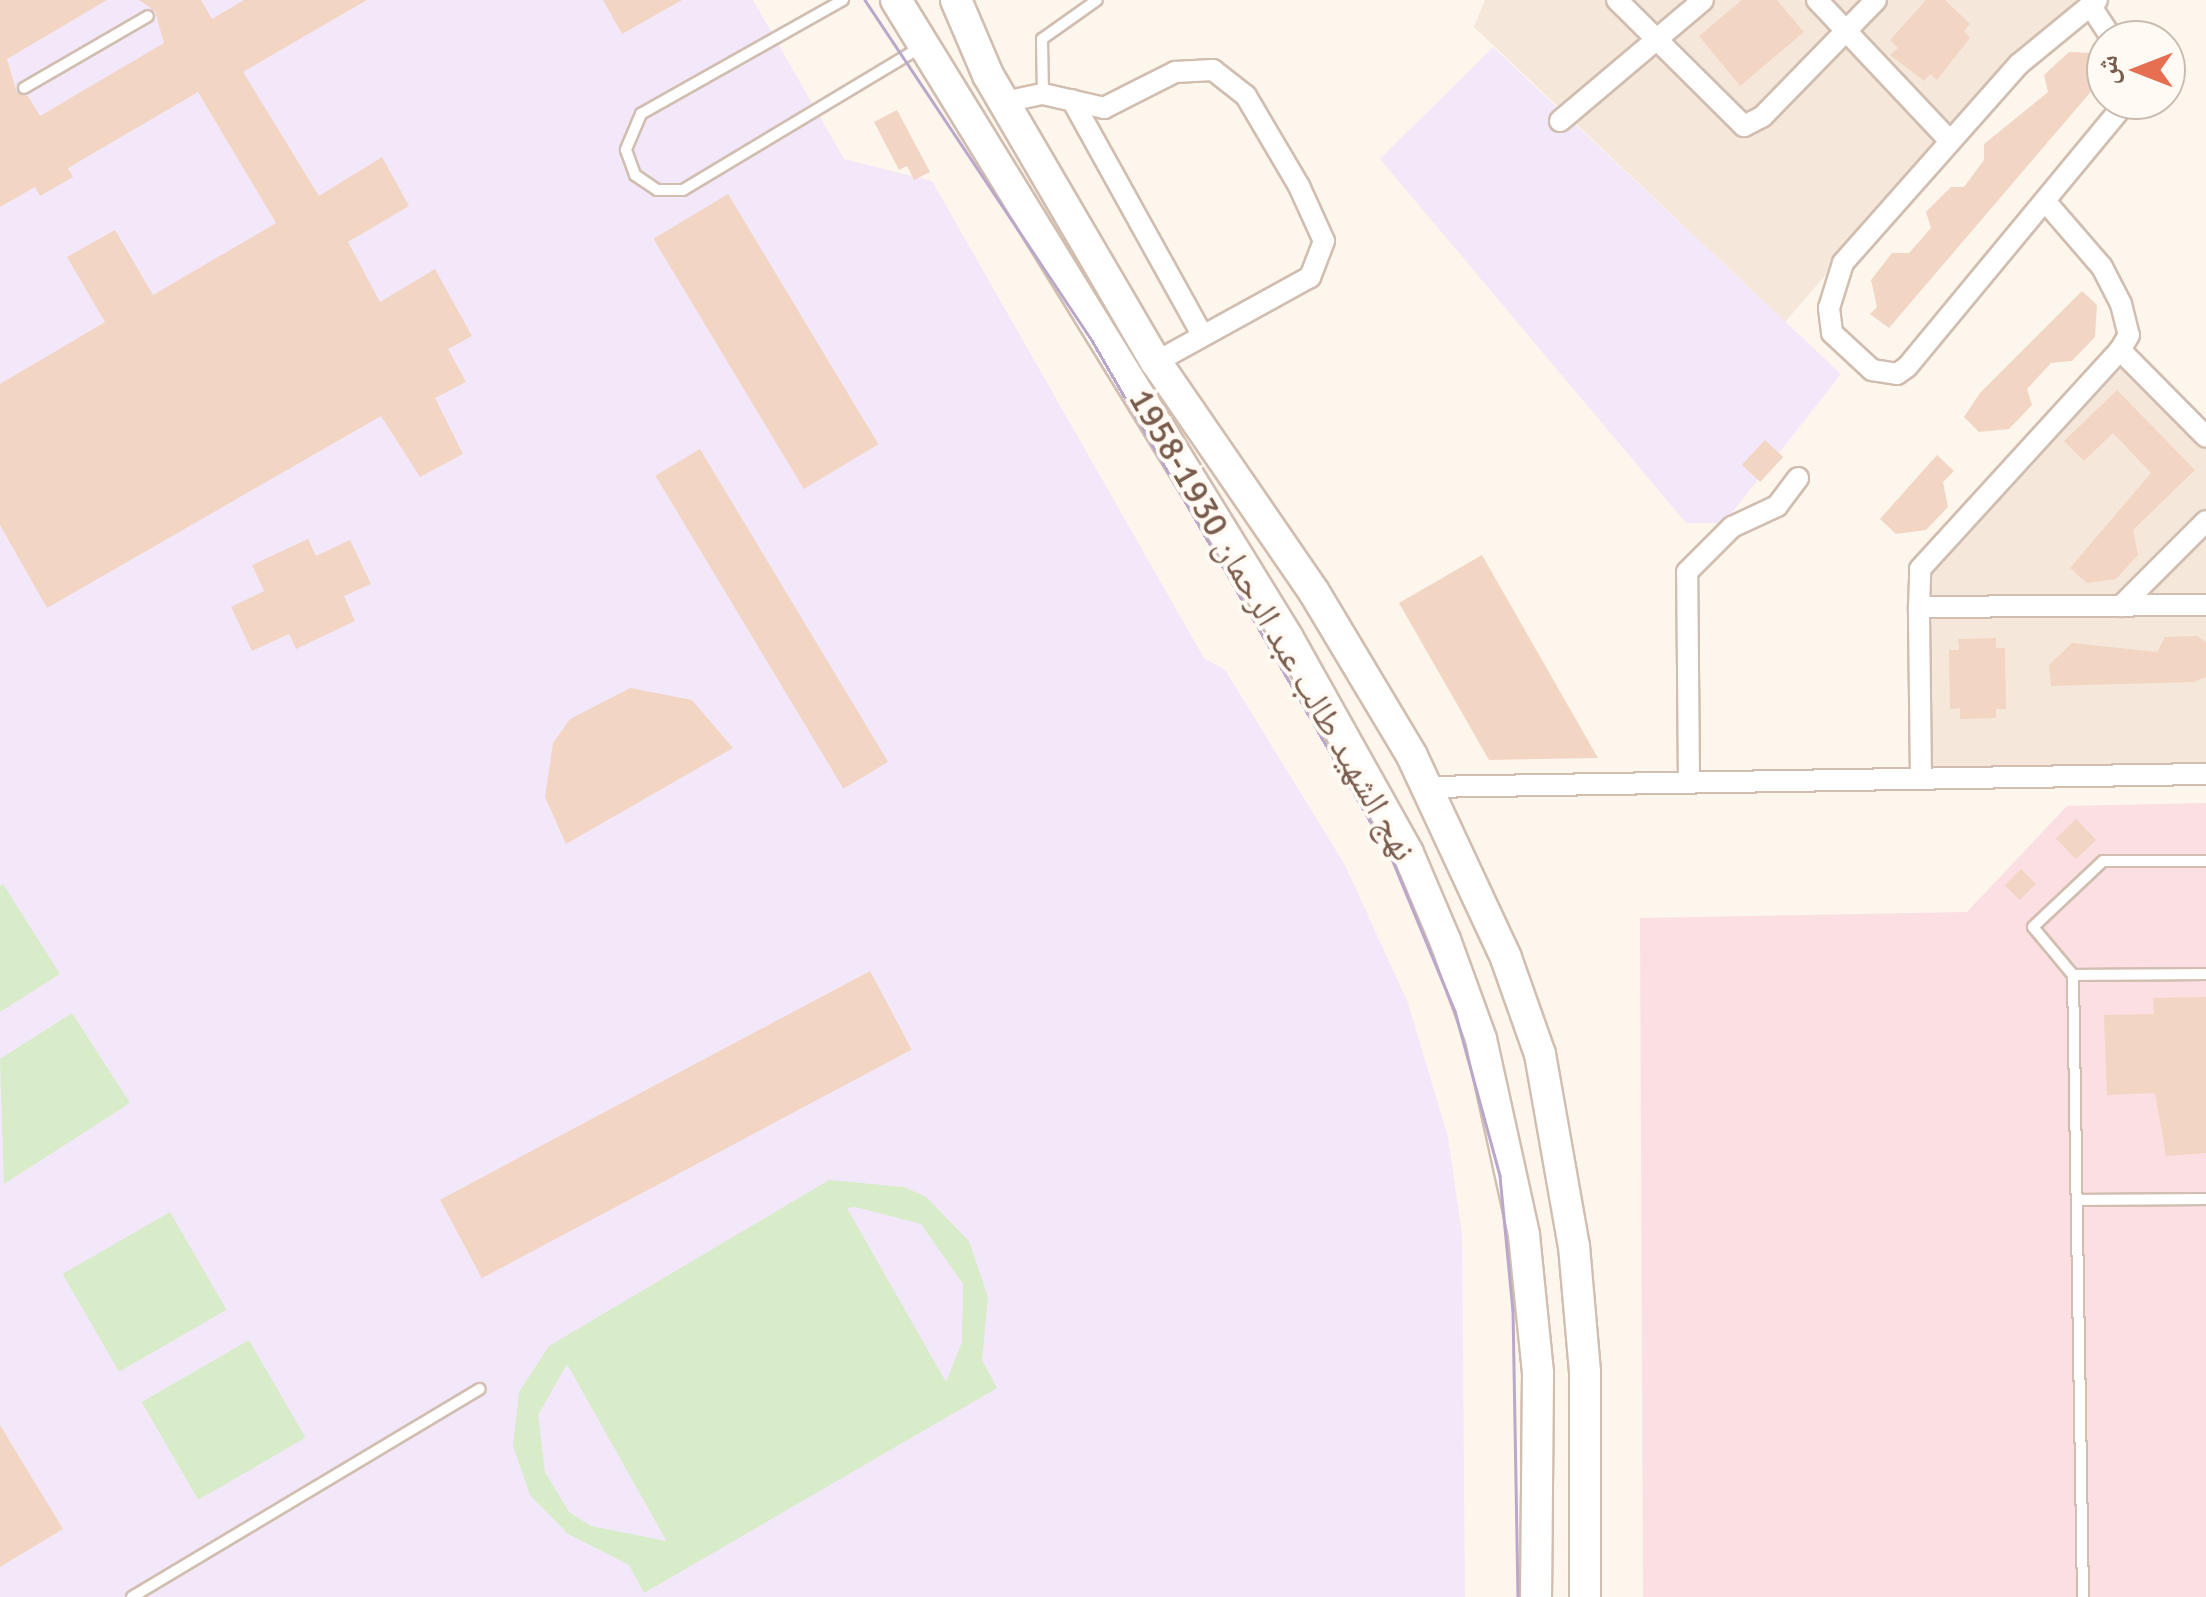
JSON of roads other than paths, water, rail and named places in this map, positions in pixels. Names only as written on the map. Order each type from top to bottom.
[{"type":"main road","name":"نهج الشهيد طالب عبد الرحمان 1930-1958","points":[[896,0],[1288,638],[1408,853],[1445,940],[1481,1039],[1524,1236],[1538,1373],[1536,1597]]},
{"type":"main road","name":"نهج الشهيد طالب عبد الرحمان 1930-1958","points":[[964,5],[1004,102],[1156,362],[1314,592],[1428,787],[1506,958],[1560,1143],[1585,1372],[1585,1597]]},
{"type":"main road","points":[[922,45],[964,5]]},
{"type":"street","points":[[1617,0],[1744,126],[1762,117],[1844,27],[1876,0]]},
{"type":"street","points":[[1560,121],[1703,0]]},
{"type":"street","points":[[1817,0],[1950,141]]},
{"type":"street","points":[[2094,2],[2019,64],[1843,262],[1829,308],[1832,333],[1872,370],[1897,374],[1907,367],[2112,120]]},
{"type":"street","points":[[1004,102],[1043,94],[1117,106],[1176,72],[1213,70],[1246,96],[1299,186],[1321,228],[1318,266],[1156,362]]},
{"type":"street","points":[[1072,100],[1202,335]]},
{"type":"street","points":[[1921,778],[1920,569],[2120,350],[2129,335],[2115,292],[2046,201]]},
{"type":"street","points":[[2120,350],[2206,437]]},
{"type":"street","points":[[1689,782],[1687,572],[1732,527],[1777,506],[1798,478]]},
{"type":"street","points":[[2121,606],[2206,521]]},
{"type":"street","points":[[1919,608],[2206,605]]},
{"type":"street","points":[[1428,787],[2206,774]]},
{"type":"lane","points":[[844,0],[640,114],[626,150],[635,175],[656,190],[683,190],[922,45]]},
{"type":"lane","points":[[1043,94],[1036,65],[1042,39],[1097,0]]},
{"type":"lane","points":[[24,88],[148,16]]},
{"type":"lane","points":[[2083,1597],[2074,975],[2033,927],[2103,862],[2206,862]]},
{"type":"lane","points":[[2074,975],[2206,974]]},
{"type":"lane","points":[[2077,1200],[2206,1199]]},
{"type":"lane","points":[[132,1597],[145,1594],[480,1389]]},
{"type":"tram line","points":[[865,0],[1090,337],[1392,859],[1455,1011],[1500,1176],[1513,1310],[1518,1597]]}]
